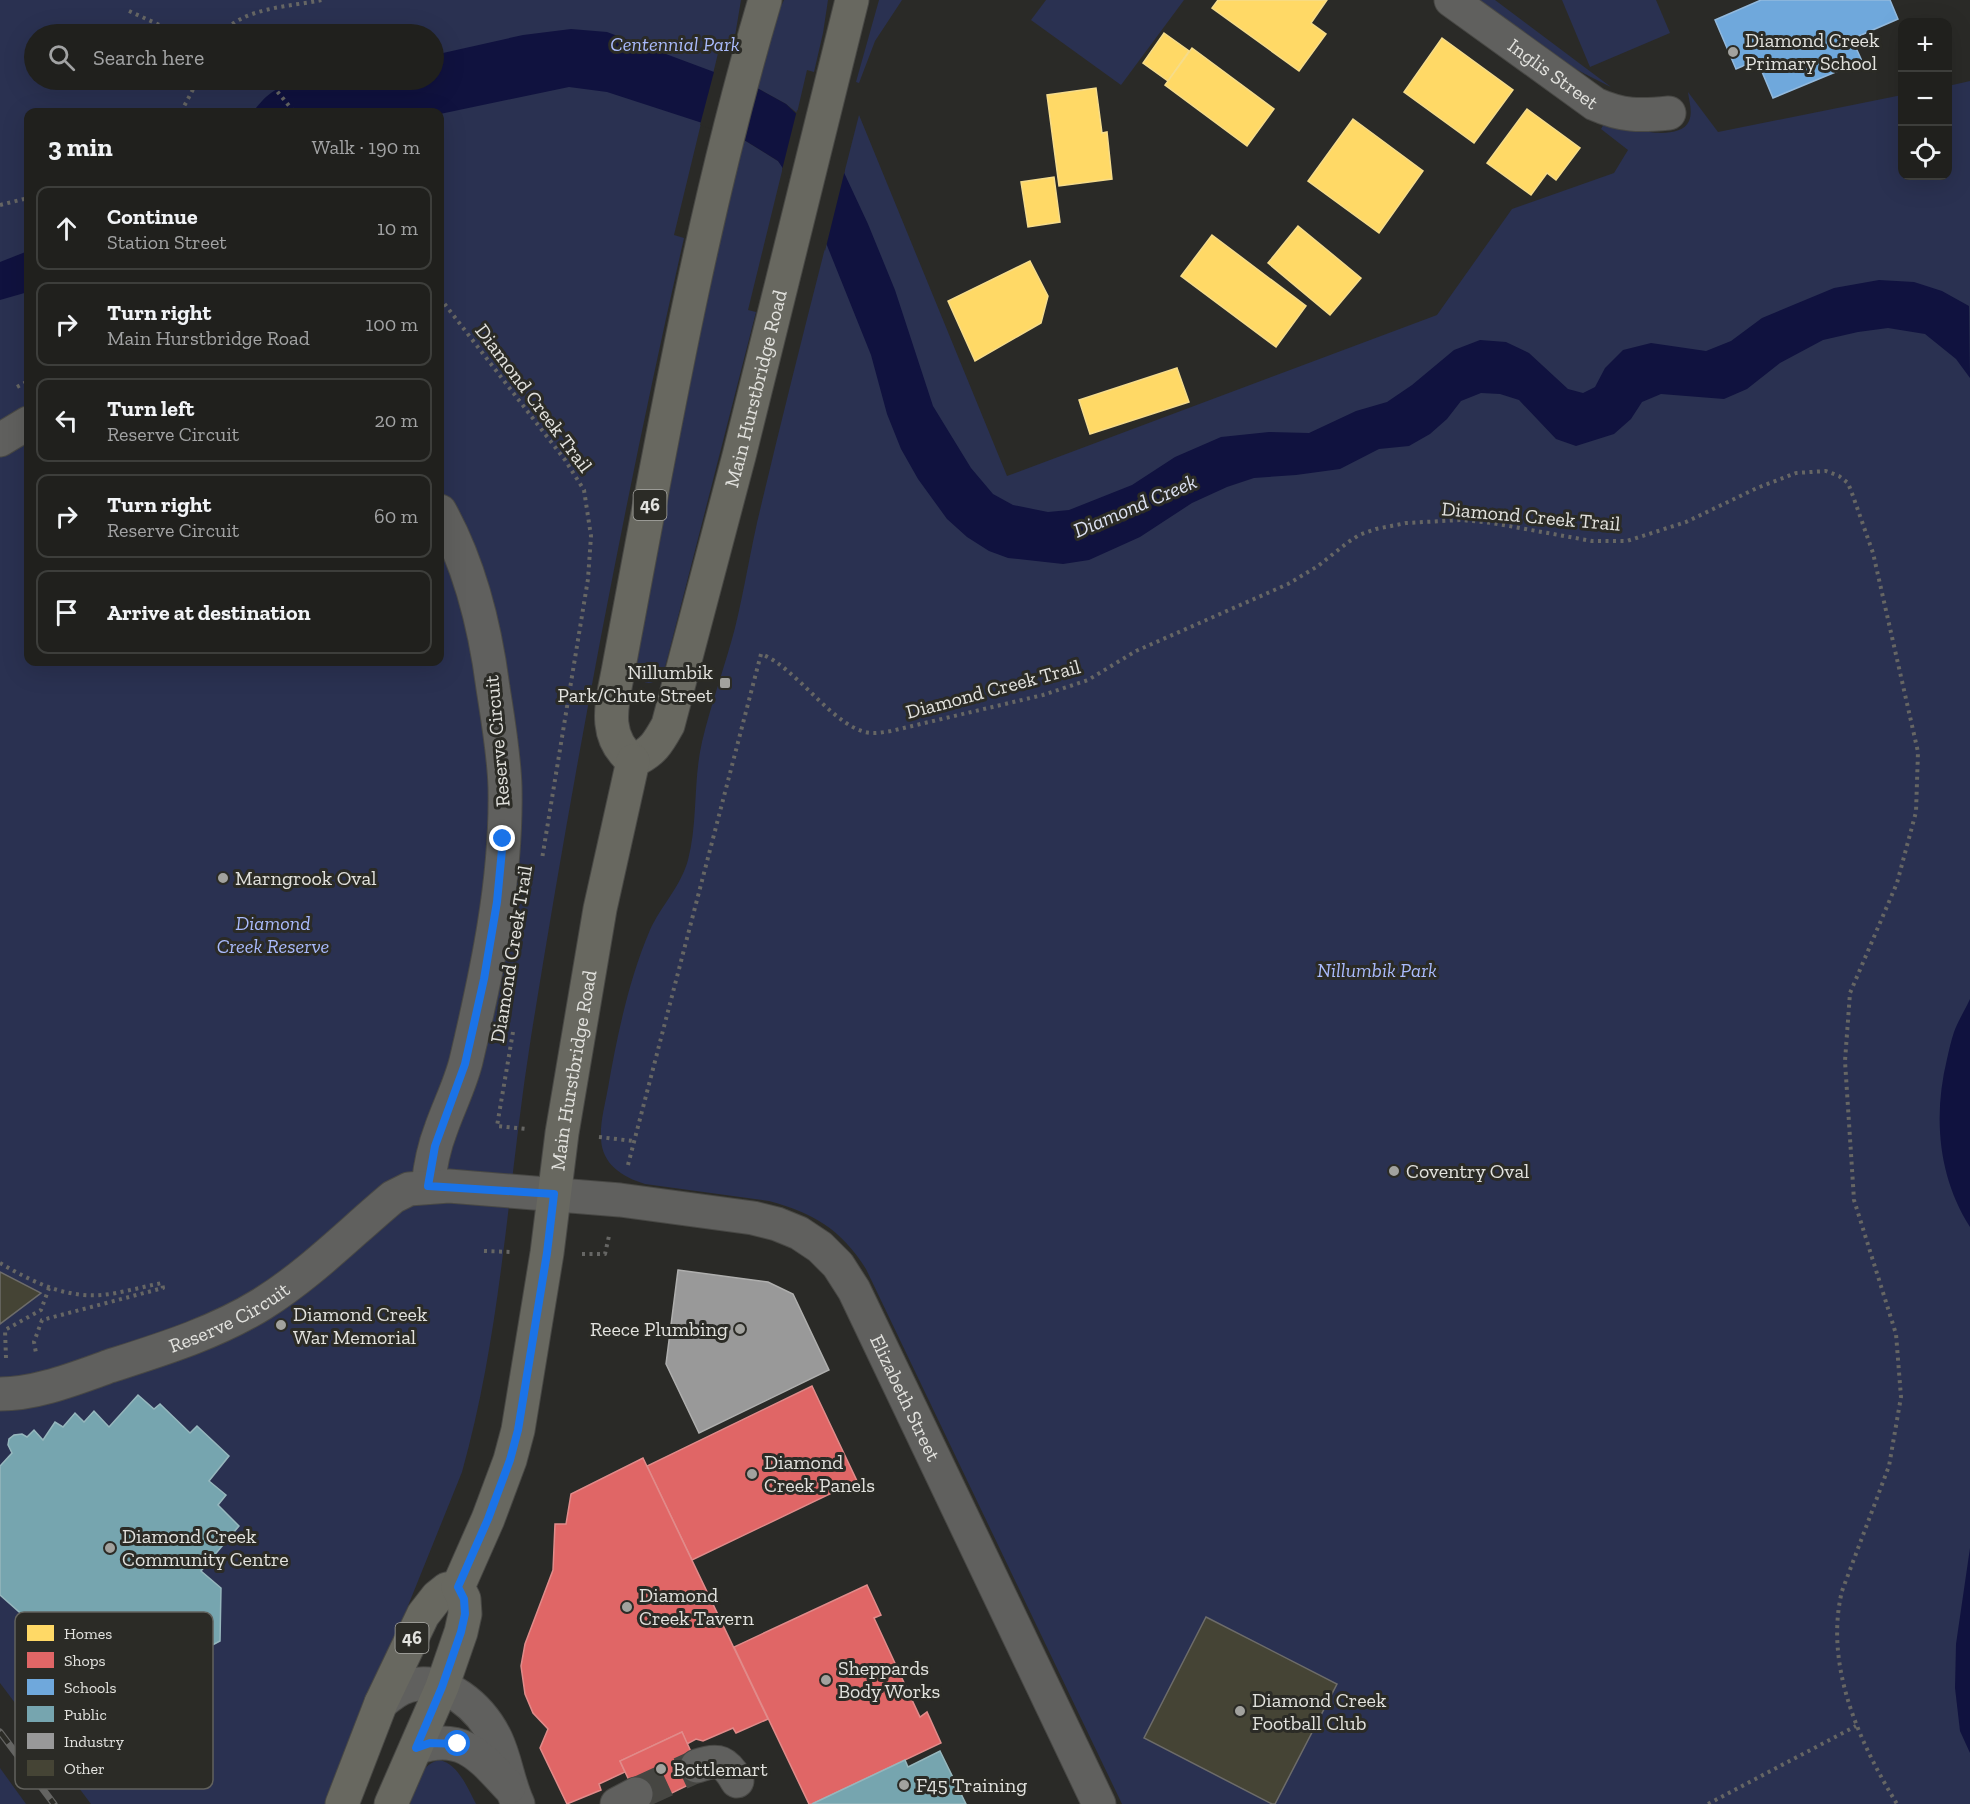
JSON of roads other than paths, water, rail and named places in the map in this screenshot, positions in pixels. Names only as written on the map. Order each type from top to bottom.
[{"type":"main road","name":"46","points":[[633,761],[621,751],[614,736],[612,715],[639,561],[702,242],[765,0]]},
{"type":"main road","name":"Main Hurstbridge Road","points":[[458,1587],[488,1519],[510,1460],[518,1430],[540,1298],[562,1133],[600,909],[633,761],[647,755],[659,742],[668,725],[774,316],[852,0]]},
{"type":"main road","name":"46","points":[[342,1804],[381,1703],[423,1615],[437,1597],[447,1589],[458,1587],[464,1599],[465,1614],[461,1632],[442,1687],[391,1804]]},
{"type":"street","name":"Inglis Street","points":[[1451,0],[1595,104],[1613,112],[1636,116],[1669,113]]},
{"type":"street","points":[[0,440],[24,425]]},
{"type":"street","name":"Reserve Circuit","points":[[428,1186],[435,1146],[465,1064],[484,979],[497,902],[505,786],[490,659],[474,592],[444,519]]},
{"type":"street","name":"Reserve Circuit","points":[[0,1394],[76,1378],[169,1347],[225,1324],[263,1303],[297,1279],[393,1197],[410,1189],[428,1186],[554,1194]]},
{"type":"street","name":"Elizabeth Street","points":[[554,1194],[621,1200],[753,1218],[777,1224],[799,1233],[820,1247],[838,1265],[854,1290],[1099,1804]]},
{"type":"street","points":[[381,1703],[394,1692],[408,1686],[424,1684],[442,1687],[471,1705],[487,1722],[505,1762],[515,1797]]},
{"type":"street","points":[[416,1748],[430,1743],[458,1744],[481,1757],[515,1797]]},
{"type":"street","points":[[697,1766],[715,1761],[723,1764],[737,1781]]},
{"type":"water","name":"Diamond Creek","points":[[571,29],[607,32],[757,88],[786,104],[833,149],[868,224],[895,290],[933,406],[971,468],[993,494],[1013,505],[1048,512],[1069,510],[1132,485],[1175,457],[1221,437],[1269,432],[1309,433],[1356,411],[1387,402],[1412,385],[1454,350],[1480,340],[1506,342],[1529,353],[1568,389],[1583,393],[1595,387],[1605,368],[1623,350],[1651,343],[1706,351],[1731,341],[1762,318],[1834,288],[1879,280],[1914,282],[1942,291],[1969,306],[1970,378],[1956,359],[1925,334],[1888,328],[1858,332],[1823,340],[1780,363],[1747,389],[1724,399],[1661,394],[1642,402],[1631,419],[1614,434],[1576,446],[1556,439],[1519,400],[1500,394],[1481,393],[1461,401],[1447,419],[1430,434],[1409,446],[1379,449],[1340,469],[1254,478],[1227,487],[1192,503],[1140,537],[1089,560],[1063,564],[1008,558],[989,551],[967,537],[947,519],[918,479],[901,449],[887,414],[871,355],[816,218],[778,161],[733,133],[607,92],[569,87],[444,113],[444,108],[256,108],[276,90],[444,90],[444,53],[523,35]]},
{"type":"water","points":[[24,253],[24,293],[0,300],[0,262]]},
{"type":"water","points":[[1970,999],[1970,1227],[1959,1208],[1945,1167],[1941,1146],[1940,1102],[1949,1049]]},
{"type":"water","points":[[1970,1548],[1970,1753],[1960,1731],[1955,1688],[1956,1644]]},
{"type":"tunnel","points":[[636,1794],[697,1766]]},
{"type":"railway","points":[[0,1732],[15,1752]]},
{"type":"railway","points":[[43,1789],[54,1804]]},
{"type":"place","name":"Diamond Creek Primary School","points":[[1733,52]]},
{"type":"place","name":"Nillumbik Park/Chute Street","points":[[725,683]]},
{"type":"place","name":"Marngrook Oval","points":[[223,878]]},
{"type":"place","name":"Coventry Oval","points":[[1394,1171]]},
{"type":"place","name":"Diamond Creek War Memorial","points":[[281,1325]]},
{"type":"place","name":"Reece Plumbing","points":[[740,1329]]},
{"type":"place","name":"Diamond Creek Panels","points":[[752,1474]]},
{"type":"place","name":"Diamond Creek Community Centre","points":[[110,1548]]},
{"type":"place","name":"Diamond Creek Tavern","points":[[627,1607]]},
{"type":"place","name":"Sheppards Body Works","points":[[826,1680]]},
{"type":"place","name":"Diamond Creek Football Club","points":[[1240,1711]]},
{"type":"place","name":"Bottlemart","points":[[661,1769]]},
{"type":"place","name":"F45 Training","points":[[904,1785]]},
{"type":"park label","name":"Centennial Park","points":[[675,44]]},
{"type":"park label","name":"Diamond Creek Reserve","points":[[273,934]]},
{"type":"park label","name":"Nillumbik Park","points":[[1377,970]]}]
